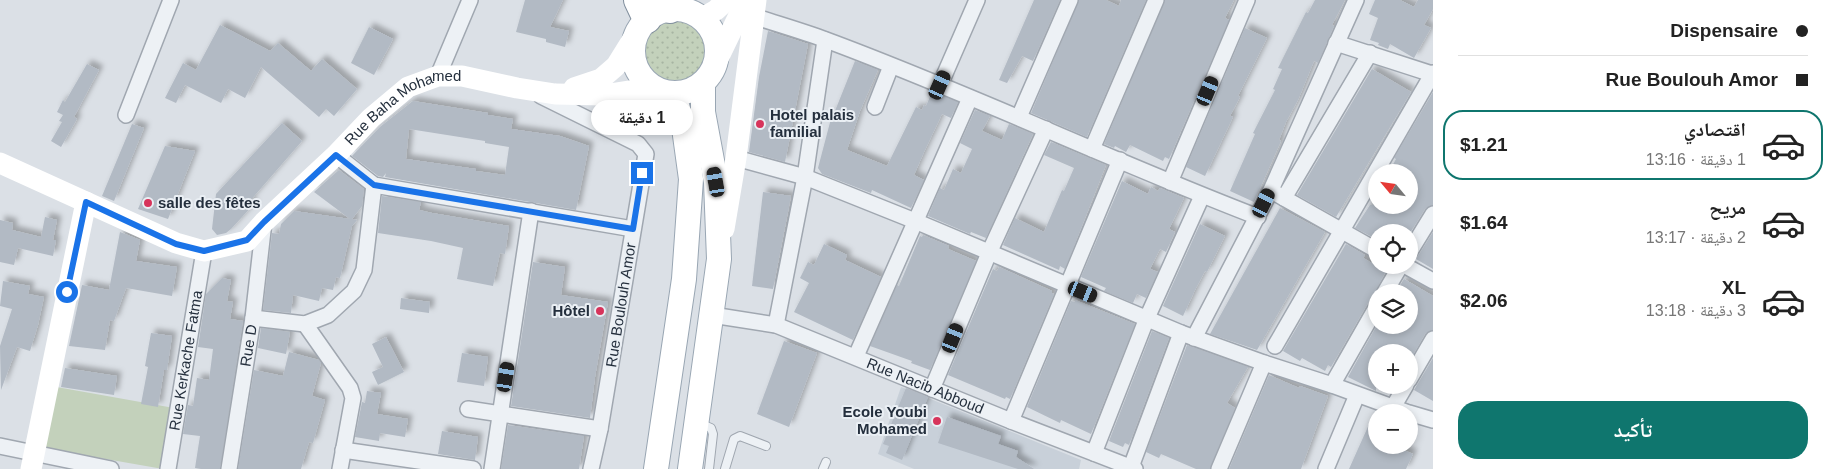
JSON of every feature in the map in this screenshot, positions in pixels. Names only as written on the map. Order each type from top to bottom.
[{"type":"main road","points":[[702,18],[716,10],[727,0]]},
{"type":"main road","points":[[652,12],[634,43],[634,57],[638,71],[647,82],[666,92],[694,89],[709,74],[740,13],[751,5]]},
{"type":"main road","points":[[690,469],[719,259],[736,158],[751,5]]},
{"type":"main road","points":[[652,12],[689,11],[702,18],[710,27],[716,39],[718,52],[709,74],[703,112],[716,182],[719,259]]},
{"type":"main road","points":[[555,94],[601,80],[616,66],[652,12]]},
{"type":"main road","name":"Rue Baha Mohamed","points":[[204,251],[247,240],[336,155],[371,118],[408,87],[438,76],[462,76],[555,94],[603,95],[635,90],[666,92]]},
{"type":"main road","points":[[656,469],[684,279],[691,179],[684,128],[666,92]]},
{"type":"main road","points":[[0,163],[176,244],[204,251]]},
{"type":"main road","points":[[32,461],[86,202]]},
{"type":"main road","points":[[672,469],[696,301],[689,216]]},
{"type":"street","points":[[126,115],[171,0]]},
{"type":"street","points":[[438,76],[470,0]]},
{"type":"street","points":[[940,85],[977,0]]},
{"type":"street","points":[[1019,117],[1070,0]]},
{"type":"street","points":[[1092,148],[1156,0]]},
{"type":"street","points":[[1170,182],[1247,0]]},
{"type":"street","points":[[1133,468],[1188,335],[1258,217],[1356,0]]},
{"type":"street","points":[[751,5],[825,40],[1019,117],[1202,196],[1258,217]]},
{"type":"street","points":[[776,325],[805,177],[825,40]]},
{"type":"street","points":[[1275,346],[1433,74],[1336,43]]},
{"type":"street","points":[[1284,198],[1370,53]]},
{"type":"street","points":[[875,107],[891,66]]},
{"type":"street","name":"Rue Boulouh Amor","points":[[530,90],[624,136],[638,144],[646,154],[600,429],[591,469]]},
{"type":"street","points":[[856,356],[970,98]]},
{"type":"street","points":[[932,390],[988,253],[1046,129]]},
{"type":"street","points":[[336,155],[374,185],[633,229]]},
{"type":"street","points":[[736,158],[805,177],[916,221],[988,253],[1188,335],[1382,404]]},
{"type":"street","points":[[1011,421],[1120,160]]},
{"type":"street","points":[[253,318],[305,324],[328,316],[354,291],[364,270],[374,185]]},
{"type":"street","points":[[1270,190],[1368,246]]},
{"type":"street","points":[[1094,453],[1147,318],[1202,196]]},
{"type":"street","points":[[492,469],[532,212]]},
{"type":"street","points":[[1418,238],[1433,214]]},
{"type":"street","name":"Rue D","points":[[230,469],[253,318],[264,222]]},
{"type":"street","name":"Rue Kerkache Fatma","points":[[168,469],[204,251]]},
{"type":"street","points":[[1418,273],[1433,281]]},
{"type":"street","name":"Rue Nacib Abboud","points":[[712,315],[776,325],[856,356],[932,390],[1094,453],[1108,464],[1133,468]]},
{"type":"street","points":[[1332,385],[1368,322]]},
{"type":"street","points":[[305,324],[350,388],[353,398],[340,469]]},
{"type":"street","points":[[1418,365],[1433,339]]},
{"type":"street","points":[[1219,469],[1264,363]]},
{"type":"street","points":[[1326,469],[1357,395]]},
{"type":"street","points":[[468,409],[600,429]]},
{"type":"street","points":[[1418,416],[1433,420]]},
{"type":"street","points":[[0,446],[32,461],[111,469]]},
{"type":"street","points":[[343,450],[473,469]]},
{"type":"lane","points":[[697,422],[707,425],[711,428],[713,434],[709,469]]},
{"type":"lane","points":[[725,469],[736,437],[740,436],[766,446]]},
{"type":"shaded area","name":"Ecole Youbi Mohamed","points":[[901,387],[1081,460],[1079,469],[914,469],[878,454]]},
{"type":"green space","points":[[676,20],[694,25],[699,29],[703,34],[708,52],[703,70],[699,75],[694,79],[676,84],[658,79],[653,75],[649,70],[644,52],[649,34],[653,29],[658,25]]},
{"type":"green space","points":[[51,386],[174,408],[163,469],[37,447]]},
{"type":"building","points":[[525,0],[563,0],[550,27],[569,31],[565,47],[546,42],[546,39],[516,32]]},
{"type":"building","points":[[1034,0],[1060,0],[1033,61],[1022,56],[1007,83],[999,80]]},
{"type":"building","points":[[1079,0],[1106,0],[1119,6],[1121,0],[1146,0],[1087,137],[1031,113]]},
{"type":"building","points":[[1165,0],[1234,0],[1225,18],[1229,20],[1169,159],[1165,157],[1163,161],[1130,145],[1126,152],[1115,146],[1114,148],[1104,144]]},
{"type":"building","points":[[1315,0],[1345,0],[1332,25],[1334,26],[1318,63],[1314,61],[1298,100],[1286,122],[1279,140],[1281,141],[1254,202],[1230,191],[1255,134],[1253,133],[1275,90],[1273,89],[1282,69],[1278,68],[1306,12],[1308,13]]},
{"type":"building","points":[[1375,0],[1400,0],[1414,7],[1418,0],[1433,0],[1433,9],[1424,25],[1431,28],[1414,58],[1390,44],[1388,49],[1370,40],[1378,18],[1369,14]]},
{"type":"building","points":[[220,25],[270,51],[278,43],[311,71],[322,59],[357,89],[334,116],[326,109],[319,117],[261,67],[245,98],[228,89],[221,103],[185,85],[176,103],[165,98],[183,63],[196,70]]},
{"type":"building","points":[[369,27],[393,39],[374,75],[351,63]]},
{"type":"building","points":[[1245,28],[1267,38],[1238,96],[1240,97],[1230,116],[1233,117],[1205,176],[1186,167]]},
{"type":"building","points":[[768,31],[808,44],[785,162],[749,152],[759,77]]},
{"type":"building","points":[[855,61],[878,70],[860,111],[847,150],[887,166],[916,107],[922,110],[924,105],[926,106],[932,92],[958,102],[951,118],[942,114],[924,152],[914,175],[924,180],[911,208],[872,190],[871,193],[822,174],[818,168],[833,111],[835,111]]},
{"type":"building","points":[[87,64],[99,70],[74,117],[77,119],[61,147],[51,141],[62,122],[59,121],[63,115],[57,112]]},
{"type":"building","points":[[1372,69],[1411,92],[1336,217],[1297,195]]},
{"type":"building","points":[[1433,92],[1433,205],[1425,209],[1416,224],[1368,224],[1368,235],[1355,228],[1368,208],[1368,214],[1418,214],[1418,164],[1393,164],[1396,159],[1394,158]]},
{"type":"building","points":[[413,101],[513,119],[511,129],[560,136],[589,146],[576,210],[385,177],[386,173],[383,177],[378,176],[352,156],[380,127]],"holes":[[[409,129],[485,141],[485,143],[509,147],[505,175],[406,159]]]},
{"type":"building","points":[[975,110],[990,116],[982,131],[1002,140],[1009,124],[1033,134],[986,238],[971,232],[970,234],[928,216],[940,188],[944,190],[953,169],[961,173],[972,149],[960,143]]},
{"type":"building","points":[[282,123],[302,141],[249,202],[254,204],[231,229],[226,233],[217,235],[212,229],[216,194]]},
{"type":"building","points":[[132,124],[144,128],[114,201],[102,196]]},
{"type":"building","points":[[1051,142],[1106,165],[1065,269],[1060,266],[1059,270],[1003,245],[1015,218],[1044,232],[1062,190],[1064,191],[1074,168],[1044,155]]},
{"type":"building","points":[[165,146],[195,151],[168,219],[138,209]]},
{"type":"building","points":[[339,170],[364,189],[362,206],[352,219],[357,220],[352,226],[340,278],[336,277],[333,290],[322,288],[319,301],[293,295],[291,313],[263,310],[272,233],[279,234],[281,224],[294,211],[350,219],[314,192]]},
{"type":"building","points":[[1122,181],[1148,194],[1151,187],[1158,191],[1160,188],[1184,198],[1169,229],[1175,232],[1166,252],[1160,249],[1150,269],[1158,272],[1146,298],[1137,294],[1133,303],[1104,291],[1106,288],[1081,277]]},
{"type":"building","points":[[763,192],[791,196],[773,289],[752,286]]},
{"type":"building","points":[[382,196],[421,202],[419,210],[509,226],[505,254],[500,253],[493,286],[457,279],[463,248],[378,233]]},
{"type":"building","points":[[1280,208],[1325,232],[1257,350],[1210,334]]},
{"type":"building","points":[[45,217],[57,220],[53,240],[56,240],[53,256],[18,248],[14,265],[0,262],[0,220],[13,223],[12,230],[41,237]]},
{"type":"building","points":[[1200,224],[1225,236],[1183,316],[1163,306]]},
{"type":"building","points":[[120,232],[140,240],[136,261],[177,267],[172,296],[126,288],[114,321],[110,320],[105,350],[69,346],[82,285],[109,290]]},
{"type":"building","points":[[1433,232],[1433,269],[1418,260],[1418,256]]},
{"type":"building","points":[[923,235],[949,246],[948,249],[976,261],[930,370],[911,363],[912,361],[870,346],[897,285],[899,286],[920,236],[922,237]]},
{"type":"building","points":[[824,244],[847,255],[845,260],[881,277],[853,340],[794,312],[809,283],[800,278],[808,262],[814,265]]},
{"type":"building","points":[[1346,244],[1365,255],[1363,258],[1368,261],[1368,274],[1384,274],[1379,284],[1368,284],[1368,303],[1331,367],[1328,365],[1325,371],[1302,358],[1300,361],[1283,351]]},
{"type":"building","points":[[533,262],[565,267],[561,295],[608,302],[590,418],[511,406]]},
{"type":"building","points":[[999,267],[1052,291],[1054,294],[1010,399],[1006,397],[1005,399],[948,375],[993,269],[997,271]]},
{"type":"building","points":[[222,278],[231,280],[227,301],[233,302],[230,319],[243,321],[220,469],[201,469],[195,468],[200,436],[183,434],[188,405],[193,406],[197,378],[209,380],[213,349],[198,347],[206,294]]},
{"type":"building","points":[[1404,279],[1413,284],[1401,284]]},
{"type":"building","points":[[3,281],[30,286],[28,294],[44,297],[30,351],[17,347],[1,390],[0,346],[12,309],[0,306]]},
{"type":"building","points":[[1418,287],[1433,296],[1433,330],[1425,334],[1418,346],[1418,344],[1368,344],[1368,387],[1348,377],[1372,334],[1418,334]]},
{"type":"building","points":[[401,298],[430,302],[429,313],[400,309]]},
{"type":"building","points":[[1075,300],[1135,324],[1091,434],[1061,420],[1060,423],[1027,407],[1071,301],[1075,302]]},
{"type":"building","points":[[261,328],[290,332],[286,354],[258,348]]},
{"type":"building","points":[[1152,331],[1169,338],[1129,445],[1125,443],[1123,447],[1109,441]]},
{"type":"building","points":[[151,333],[172,336],[167,370],[164,370],[158,407],[141,404],[148,367],[145,366]]},
{"type":"building","points":[[386,337],[404,372],[378,385],[372,372],[383,367],[372,344]]},
{"type":"building","points":[[784,341],[817,353],[789,427],[757,414]]},
{"type":"building","points":[[1187,345],[1248,367],[1227,403],[1235,408],[1210,469],[1196,469],[1161,454],[1159,458],[1146,452]]},
{"type":"building","points":[[289,352],[319,360],[321,363],[312,396],[325,400],[313,443],[309,442],[301,469],[238,469],[254,370],[283,376]]},
{"type":"building","points":[[462,353],[488,357],[484,386],[457,382]]},
{"type":"building","points":[[1433,358],[1433,401],[1418,392],[1418,383]]},
{"type":"building","points":[[65,368],[117,376],[114,395],[61,387]]},
{"type":"building","points":[[1269,375],[1299,388],[1300,386],[1328,396],[1301,469],[1229,469]]},
{"type":"building","points":[[906,388],[928,397],[902,460],[886,453],[889,446],[883,444]]},
{"type":"building","points":[[367,391],[381,393],[377,414],[408,419],[405,437],[380,433],[379,441],[355,437],[362,402],[365,403]]},
{"type":"building","points":[[947,417],[1001,436],[998,444],[1018,451],[1016,457],[1034,469],[1018,469],[938,443]]},
{"type":"building","points":[[508,425],[584,436],[579,469],[501,469]]},
{"type":"building","points":[[1368,427],[1368,454],[1413,454],[1406,469],[1349,469]]},
{"type":"building","points":[[442,431],[478,437],[475,460],[438,454]]},
{"type":"place","name":"Hotel palais familial","points":[[760,124]]},
{"type":"place","name":"salle des fêtes","points":[[148,203]]},
{"type":"place","name":"Hôtel","points":[[600,311]]},
{"type":"place","name":"Ecole Youbi Mohamed","points":[[937,421]]},
{"type":"route","points":[[67,292],[86,202],[176,244],[204,251],[247,240],[336,155],[374,185],[633,229],[642,173]]}]
